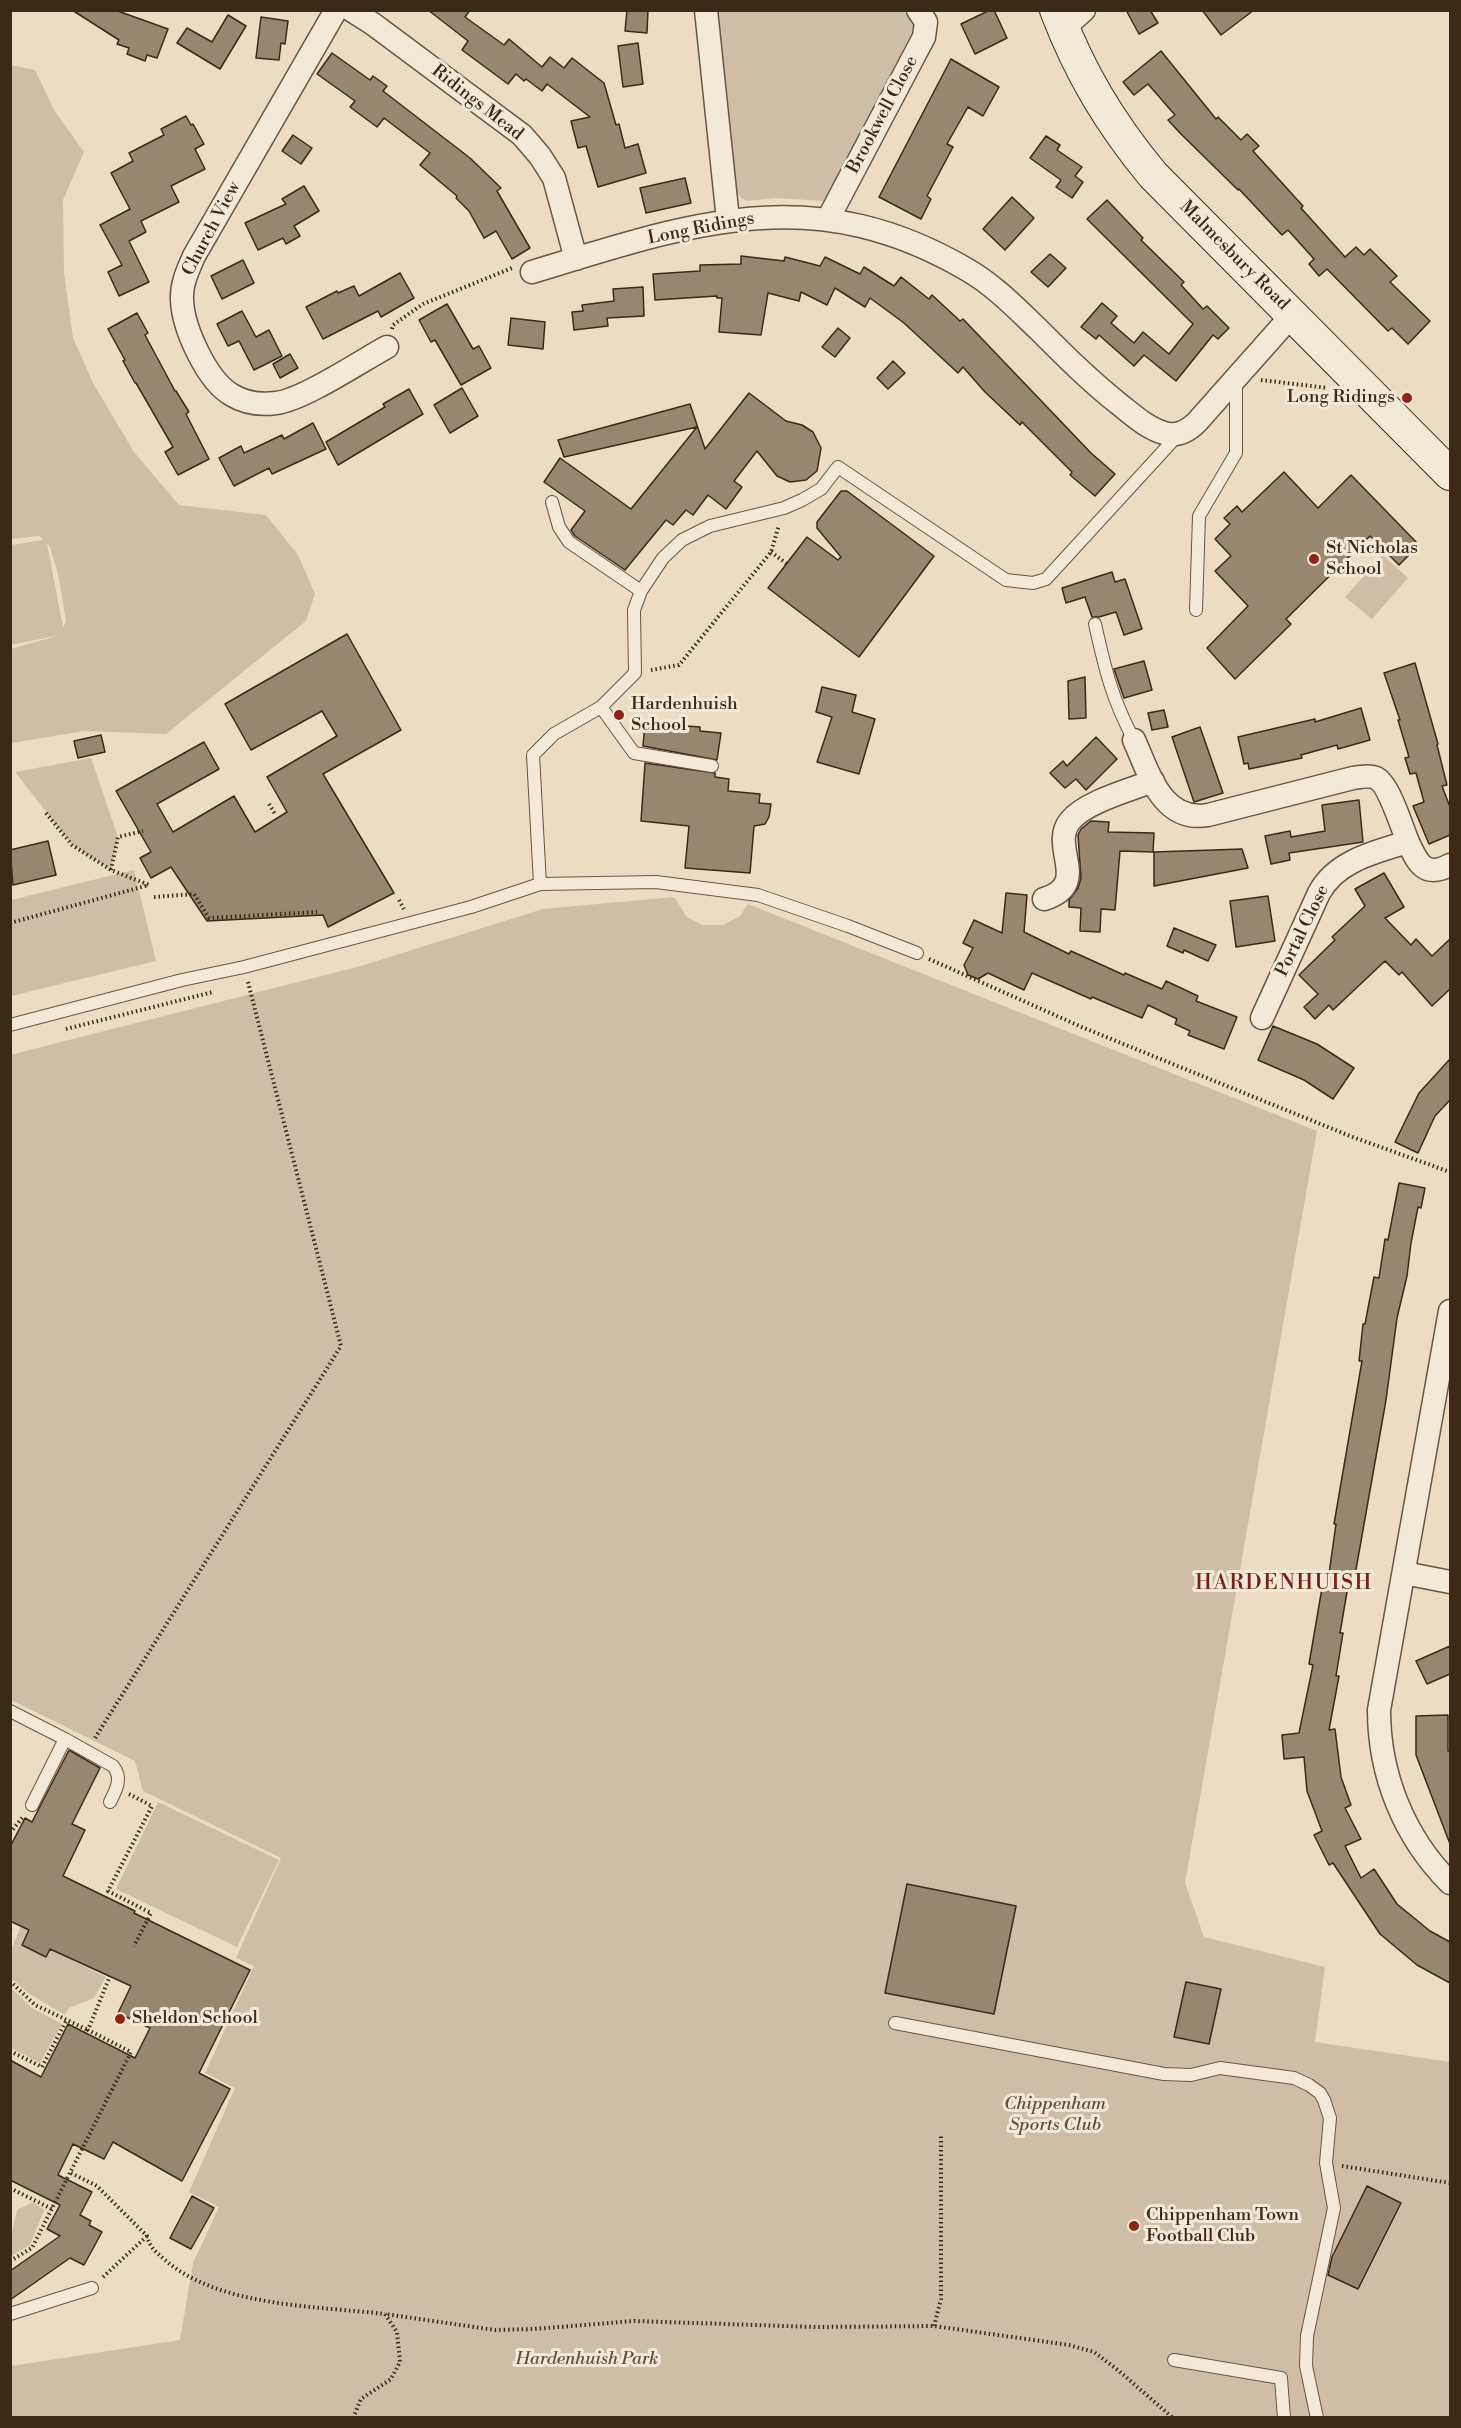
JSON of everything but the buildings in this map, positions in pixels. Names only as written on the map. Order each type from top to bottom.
[{"type":"main road","name":"Malmesbury Road","points":[[1068,16],[1090,86],[1130,148],[1153,175],[1450,474]]},
{"type":"street","name":"Church View","points":[[336,10],[194,256],[184,282],[183,308],[192,338],[217,382],[233,396],[254,403],[279,403],[296,397],[387,347]]},
{"type":"street","name":"Ridings Mead","points":[[351,10],[522,135],[540,156],[554,178],[576,259]]},
{"type":"street","points":[[706,10],[728,220]]},
{"type":"street","name":"Brookwell Close","points":[[828,219],[924,37],[926,22],[918,10]]},
{"type":"street","name":"Long Ridings","points":[[532,272],[689,228],[728,220],[776,216],[828,219],[893,235],[967,270],[1006,299],[1092,382],[1142,422],[1165,433],[1179,434]]},
{"type":"street","points":[[1179,434],[1197,422],[1292,315]]},
{"type":"street","points":[[1134,740],[1161,795],[1176,811],[1187,815],[1200,817],[1353,778],[1375,778],[1387,790],[1416,859],[1424,868],[1435,870],[1450,865]]},
{"type":"street","points":[[1044,899],[1059,893],[1065,885],[1068,864],[1063,836],[1072,818],[1094,805],[1153,781]]},
{"type":"street","name":"Portal Close","points":[[1262,1018],[1319,893],[1329,879],[1341,868],[1355,861],[1408,842]]},
{"type":"street","points":[[1450,1311],[1379,1710],[1379,1737],[1385,1770],[1394,1799],[1425,1853],[1450,1883]]},
{"type":"street","points":[[1404,1573],[1450,1582]]},
{"type":"lane","points":[[1196,609],[1199,516],[1236,453],[1236,377]]},
{"type":"lane","points":[[540,884],[533,755],[554,734],[601,707],[635,673],[634,610],[641,591],[663,558],[682,540],[710,526],[784,508],[821,489],[838,467],[1006,580],[1033,583],[1046,579],[1179,434]]},
{"type":"lane","points":[[552,502],[559,527],[569,542],[641,591]]},
{"type":"lane","points":[[1095,624],[1109,685],[1134,740]]},
{"type":"lane","points":[[601,707],[634,753],[712,766]]},
{"type":"lane","points":[[10,1025],[182,980],[244,967],[471,907],[540,884],[656,882],[758,895],[917,953]]},
{"type":"lane","points":[[10,1711],[113,1766],[119,1778],[117,1789],[110,1802]]},
{"type":"lane","points":[[32,1805],[65,1740]]},
{"type":"lane","points":[[895,2023],[1164,2073],[1191,2075],[1220,2068],[1294,2078],[1320,2093],[1330,2118],[1326,2163],[1334,2208],[1307,2336],[1306,2366],[1317,2418]]},
{"type":"lane","points":[[10,2314],[92,2288]]},
{"type":"lane","points":[[1174,2360],[1281,2378],[1284,2418]]},
{"type":"path","points":[[393,325],[423,304],[518,265],[532,272]]},
{"type":"path","points":[[1236,377],[1370,393]]},
{"type":"path","points":[[635,673],[679,665],[771,552],[784,508]]},
{"type":"path","points":[[771,552],[787,564]]},
{"type":"path","points":[[269,804],[275,814]]},
{"type":"path","points":[[10,923],[149,885],[111,870],[72,845],[46,813]]},
{"type":"path","points":[[111,870],[118,837],[143,831]]},
{"type":"path","points":[[154,897],[194,894],[209,918],[317,912]]},
{"type":"path","points":[[917,953],[1095,1033],[1350,1136],[1450,1172]]},
{"type":"path","points":[[87,1751],[341,1346],[244,967]]},
{"type":"path","points":[[117,1789],[152,1806],[108,1892],[151,1913],[134,1946]]},
{"type":"path","points":[[88,2030],[110,1976]]},
{"type":"path","points":[[10,1981],[35,2005],[131,2052],[32,2248],[10,2261]]},
{"type":"path","points":[[10,2051],[42,2067],[66,2021]]},
{"type":"path","points":[[934,2326],[940,2299],[941,2136]]},
{"type":"path","points":[[1326,2163],[1450,2183]]},
{"type":"path","points":[[71,2173],[97,2187],[147,2236],[149,2246],[173,2266],[198,2282],[220,2290],[260,2299],[495,2330],[534,2330],[634,2321],[816,2327],[934,2326],[1069,2345],[1094,2352],[1173,2418]]},
{"type":"path","points":[[10,2188],[52,2209]]},
{"type":"path","points":[[92,2288],[147,2236]]},
{"type":"path","points":[[353,2418],[361,2399],[391,2379],[400,2362],[397,2332],[385,2314]]},
{"type":"green space","points":[[714,11],[903,11],[915,24],[914,39],[826,200],[775,198],[747,201],[737,192]]},
{"type":"green space","points":[[11,65],[35,70],[54,110],[84,152],[63,200],[64,273],[73,338],[93,383],[134,452],[179,505],[266,515],[298,555],[315,594],[306,621],[166,734],[84,731],[11,743],[11,649],[60,635],[11,645],[11,545],[43,540],[39,536],[11,539]],"holes":[[[47,544],[50,547],[59,578],[66,622],[63,627]]]},
{"type":"green space","points":[[1383,555],[1408,578],[1372,619],[1345,597]]},
{"type":"green space","points":[[91,758],[118,837],[111,870],[72,845],[15,772]]},
{"type":"green space","points":[[134,870],[156,961],[11,996],[11,900]]},
{"type":"green space","points":[[674,897],[687,917],[702,925],[723,925],[740,916],[748,904],[1317,1131],[1185,1883],[1204,1937],[1325,1967],[1315,2042],[1450,2062],[1450,2417],[11,2417],[11,2366],[180,2340],[193,2263],[219,2207],[189,2192],[235,2088],[205,2073],[254,1966],[236,1958],[281,1858],[143,1791],[135,1761],[11,1700],[10,1055],[361,966],[543,909]]},
{"type":"green space","points":[[158,1802],[279,1860],[237,1947],[116,1889]]},
{"type":"green space","points":[[21,1926],[29,1930],[22,1945],[46,1957],[50,1949],[106,1977],[94,1998],[69,2008],[65,2015],[28,1993],[11,1978],[11,1950]]},
{"type":"green space","points":[[10,1987],[32,2008],[62,2024],[40,2063],[11,2048]]},
{"type":"green space","points":[[33,2202],[44,2210],[30,2245],[11,2256],[11,2236],[17,2210]]},
{"type":"place","name":"Long Ridings","points":[[1407,398]]},
{"type":"place","name":"St Nicholas School","points":[[1314,559]]},
{"type":"place","name":"Hardenhuish School","points":[[619,715]]},
{"type":"place","name":"Sheldon School","points":[[120,2019]]},
{"type":"place","name":"Chippenham Town Football Club","points":[[1134,2226]]},
{"type":"district","name":"HARDENHUISH","points":[[1284,1584]]},
{"type":"park label","name":"Chippenham Sports Club","points":[[1055,2115]]},
{"type":"park label","name":"Hardenhuish Park","points":[[587,2360]]}]
